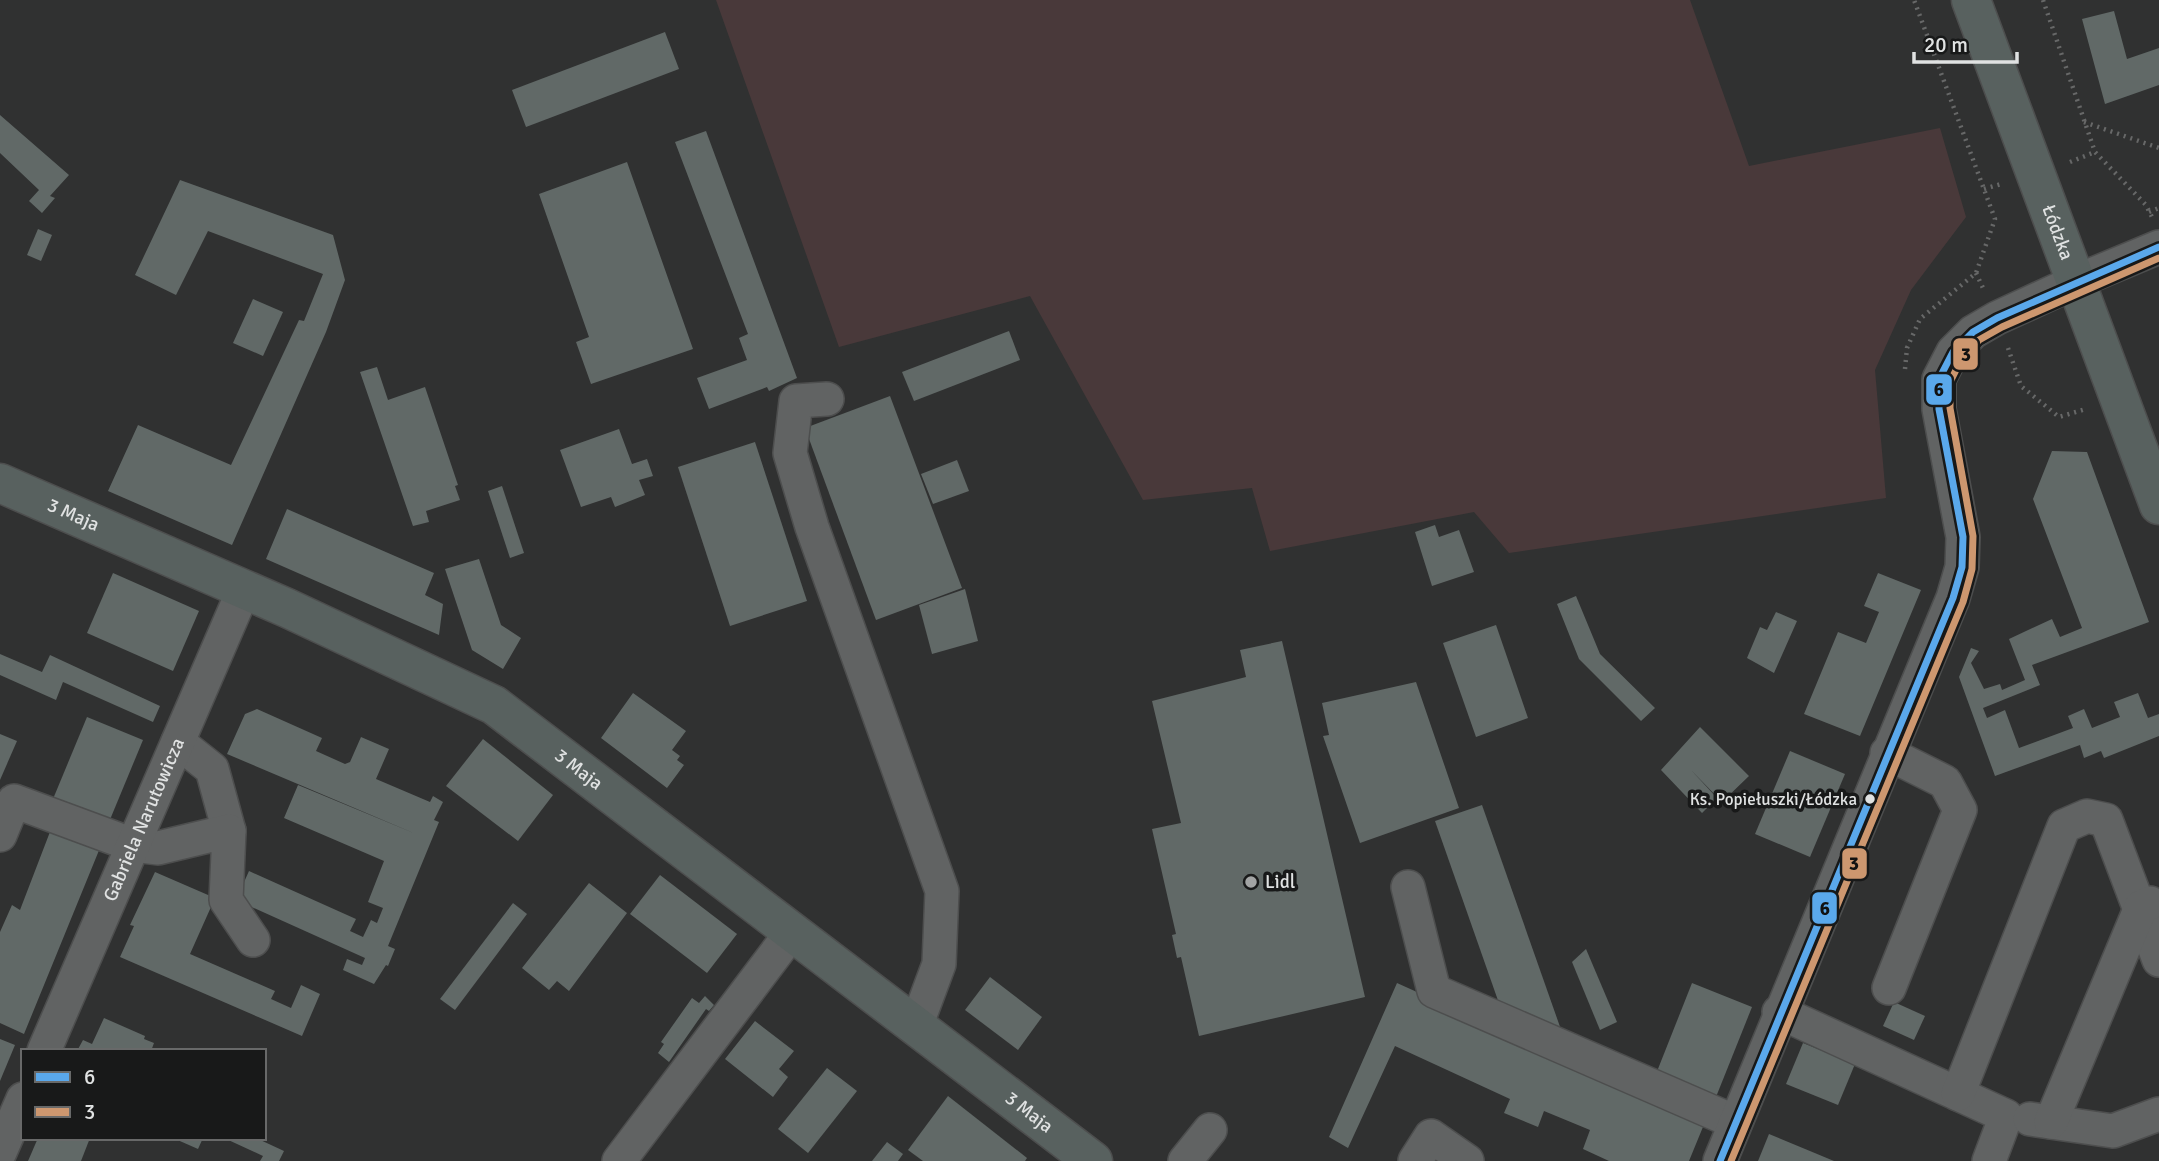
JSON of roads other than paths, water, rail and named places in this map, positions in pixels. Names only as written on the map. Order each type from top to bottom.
[{"type":"main road","name":"Łódzka","points":[[1971,0],[2159,505]]},
{"type":"main road","name":"3 Maja","points":[[0,483],[244,589],[459,686],[494,705],[916,1026],[1079,1157]]},
{"type":"street","points":[[1720,1161],[1779,1012],[1953,598],[1962,567],[1963,537],[1939,409],[1939,379],[1953,352],[1973,332],[2077,281],[2157,235]]},
{"type":"street","points":[[828,399],[796,401],[790,453],[812,527],[942,891],[939,964],[916,1026]]},
{"type":"street","name":"Gabriela Narutowicza","points":[[45,1049],[244,589]]},
{"type":"street","points":[[177,742],[212,769],[229,831],[226,900],[253,940]]},
{"type":"street","points":[[1887,753],[1945,782],[1960,810],[1889,988]]},
{"type":"street","points":[[0,835],[14,801],[133,845],[158,848],[229,831]]},
{"type":"street","points":[[1958,1094],[2064,826],[2087,816],[2106,820],[2150,903],[2159,960]]},
{"type":"street","points":[[1408,887],[1434,991],[1735,1122]]},
{"type":"street","points":[[2051,1122],[2150,903]]},
{"type":"street","points":[[619,1161],[792,932]]},
{"type":"street","points":[[1779,1012],[2006,1116],[2113,1131],[2159,1114]]},
{"type":"street","points":[[0,1152],[21,1104]]},
{"type":"street","points":[[1989,1161],[2006,1116]]},
{"type":"street","points":[[1185,1161],[1210,1130]]},
{"type":"street","points":[[1415,1161],[1431,1136],[1467,1161]]},
{"type":"place","name":"Ks. Popiełuszki/Łódzka","points":[[1870,799]]},
{"type":"place","name":"Lidl","points":[[1251,882]]}]
